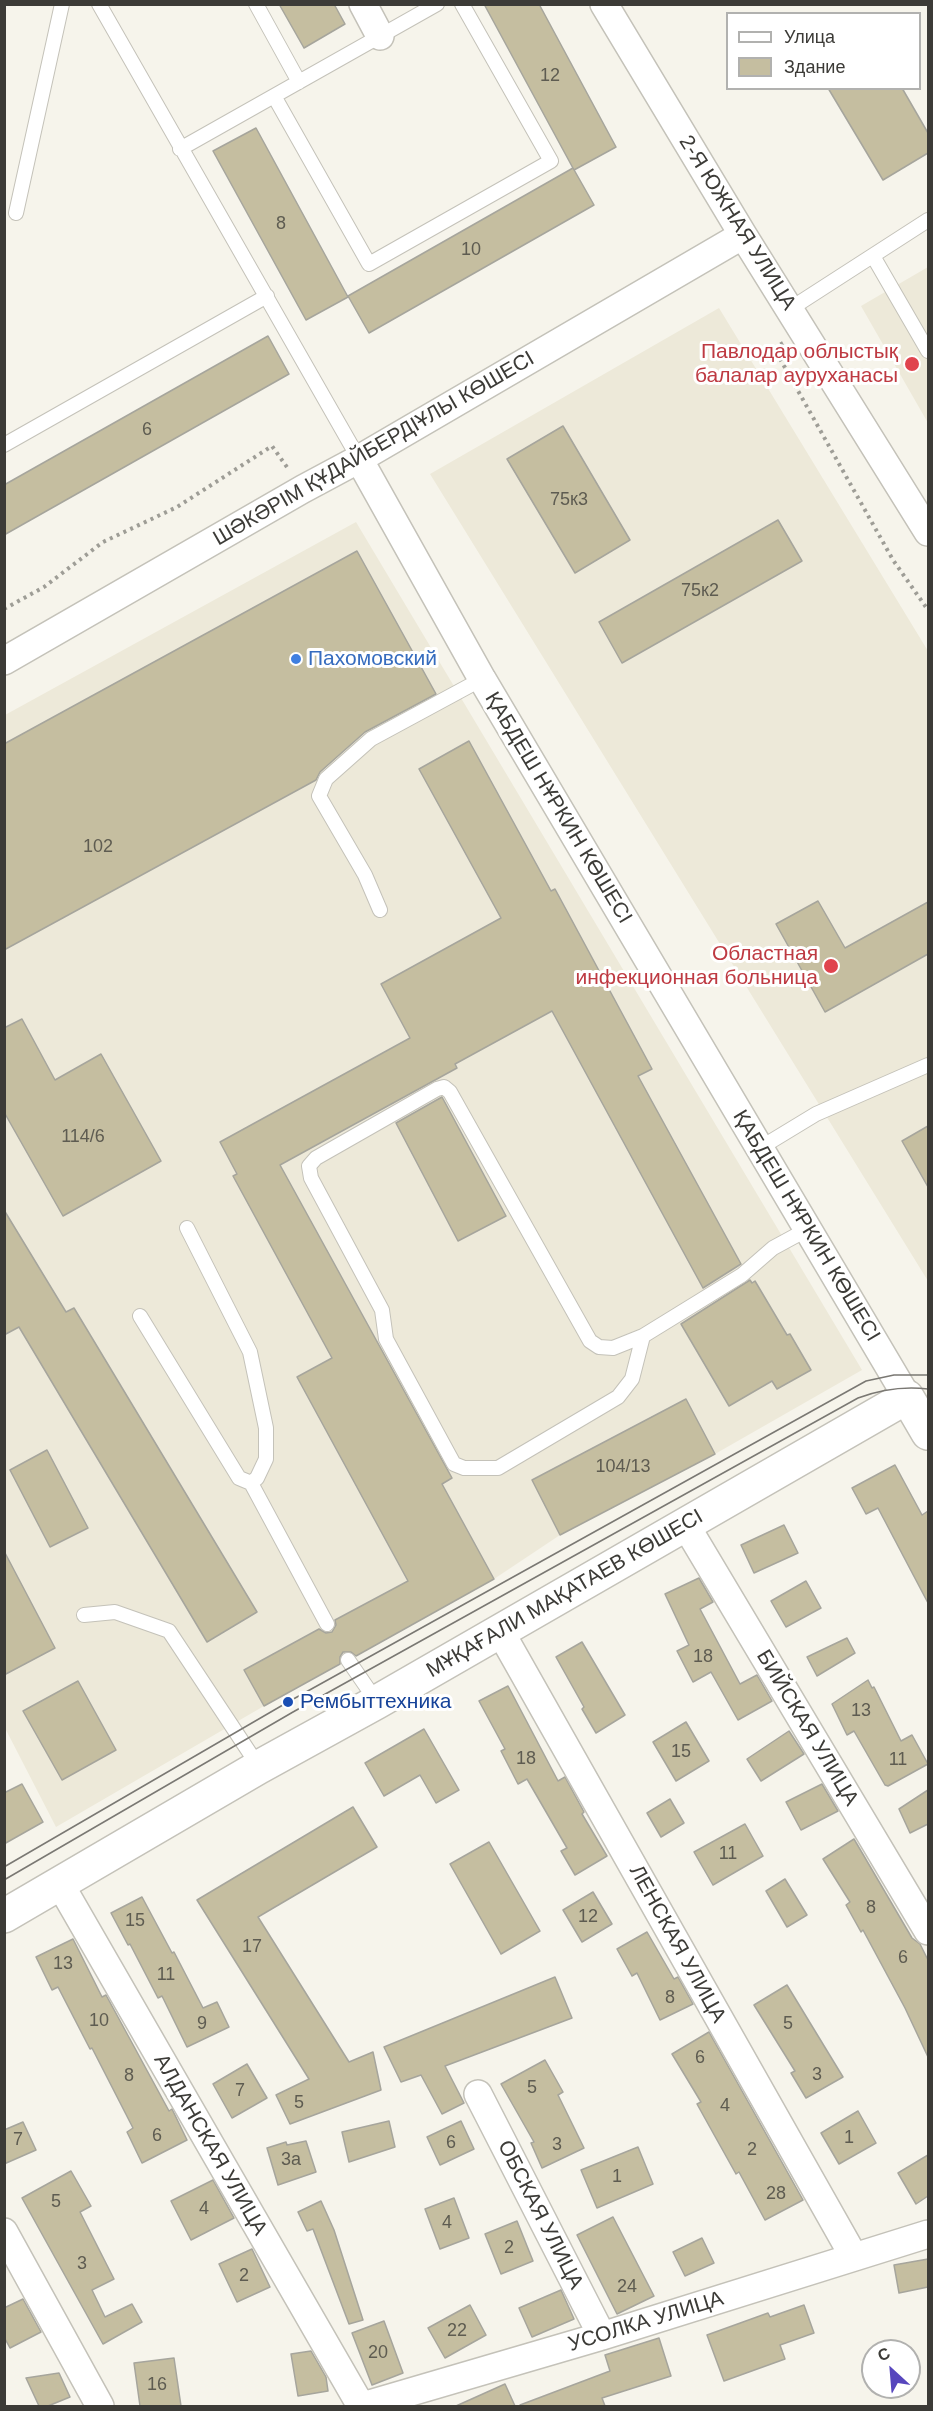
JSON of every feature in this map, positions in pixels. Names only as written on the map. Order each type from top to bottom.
[{"type":"main road","name":"ҚАБДЕШ НҰРКИН КӨШЕСІ","points":[[907,1397],[928,1432]]},
{"type":"main road","name":"МҰҚАҒАЛИ МАҚАТАЕВ КӨШЕСІ","points":[[4,1916],[259,1767],[377,1702],[907,1397]]},
{"type":"street","points":[[363,4],[381,36]]},
{"type":"street","name":"2-Я ЮЖНАЯ УЛИЦА","points":[[604,4],[743,234],[928,532]]},
{"type":"street","name":"ШӘКӘРІМ ҚҰДАЙБЕРДІҰЛЫ КӨШЕСІ","points":[[4,661],[359,459],[743,234]]},
{"type":"street","name":"ҚАБДЕШ НҰРКИН КӨШЕСІ","points":[[359,459],[482,679],[907,1397]]},
{"type":"street","name":"БИЙСКАЯ УЛИЦА","points":[[686,1524],[928,1931]]},
{"type":"street","name":"ЛЕНСКАЯ УЛИЦА","points":[[501,1630],[854,2257]]},
{"type":"street","name":"АЛДАНСКАЯ УЛИЦА","points":[[60,1884],[362,2406]]},
{"type":"street","name":"ОБСКАЯ УЛИЦА","points":[[478,2094],[602,2336]]},
{"type":"street","points":[[4,2232],[100,2406]]},
{"type":"street","name":"УСОЛКА УЛИЦА","points":[[362,2406],[602,2336],[928,2234]]},
{"type":"lane","points":[[16,213],[62,4]]},
{"type":"lane","points":[[99,4],[359,459]]},
{"type":"lane","points":[[256,4],[299,82]]},
{"type":"lane","points":[[180,148],[437,4]]},
{"type":"lane","points":[[274,96],[369,264],[551,161],[462,4]]},
{"type":"lane","points":[[797,320],[873,256],[928,220]]},
{"type":"lane","points":[[873,256],[928,351]]},
{"type":"lane","points":[[4,445],[267,296]]},
{"type":"lane","points":[[380,910],[365,875],[319,796],[326,779],[371,739],[482,679]]},
{"type":"lane","points":[[760,1148],[816,1114],[928,1065]]},
{"type":"lane","points":[[643,1336],[632,1379],[618,1397],[498,1468],[464,1468],[454,1464],[386,1340],[382,1310],[311,1178],[309,1166],[316,1158],[436,1089],[444,1087],[450,1092],[590,1341],[599,1347],[613,1348],[643,1336],[742,1275],[773,1248],[808,1229]]},
{"type":"lane","points":[[188,1228],[249,1352],[266,1428],[266,1459],[257,1478],[251,1483]]},
{"type":"lane","points":[[140,1316],[239,1478],[251,1483],[327,1624]]},
{"type":"lane","points":[[84,1615],[115,1612],[169,1631],[259,1767]]},
{"type":"lane","points":[[348,1660],[377,1702]]},
{"type":"path","points":[[797,320],[774,348],[893,560],[928,610]]},
{"type":"path","points":[[4,609],[44,587],[103,542],[177,507],[272,446],[303,489]]},
{"type":"shaded area","name":"Павлодар облыстық балалар ауруханасы","points":[[928,267],[928,423],[861,306]]},
{"type":"shaded area","name":"Областная инфекционная больница","points":[[719,308],[928,651],[928,1281],[430,474]]},
{"type":"shaded area","points":[[356,522],[862,1370],[715,1454],[560,1535],[494,1579],[264,1706],[56,1827],[5,1728],[5,715]]},
{"type":"building","points":[[279,4],[334,4],[345,24],[304,48]]},
{"type":"building","points":[[484,4],[539,4],[616,147],[574,170]]},
{"type":"building","points":[[829,90],[903,90],[928,133],[928,153],[883,180]]},
{"type":"building","points":[[256,128],[348,297],[306,320],[213,151]]},
{"type":"building","points":[[573,168],[594,205],[369,333],[348,296]]},
{"type":"building","points":[[268,336],[289,374],[4,535],[4,485]]},
{"type":"building","points":[[563,426],[630,540],[575,573],[507,459]]},
{"type":"building","points":[[778,520],[802,561],[622,663],[599,622]]},
{"type":"building","points":[[357,551],[436,694],[365,732],[320,772],[316,780],[4,950],[4,744]]},
{"type":"building","points":[[469,741],[551,891],[555,889],[652,1069],[638,1076],[741,1264],[703,1288],[552,1011],[455,1064],[457,1068],[280,1165],[452,1478],[442,1484],[494,1579],[356,1656],[351,1652],[343,1652],[340,1664],[264,1706],[244,1670],[319,1629],[326,1633],[332,1632],[336,1625],[335,1620],[408,1581],[297,1377],[332,1358],[233,1176],[237,1174],[220,1142],[410,1038],[381,984],[501,918],[419,769]]},
{"type":"building","points":[[818,901],[845,948],[928,902],[928,954],[825,1012],[776,924]]},
{"type":"building","points":[[22,1019],[55,1080],[101,1054],[161,1161],[63,1216],[4,1112],[4,1028]]},
{"type":"building","points":[[442,1097],[506,1216],[458,1241],[396,1123]]},
{"type":"building","points":[[928,1126],[928,1187],[902,1141]]},
{"type":"building","points":[[4,1210],[66,1312],[74,1308],[257,1612],[207,1642],[19,1327],[4,1335]]},
{"type":"building","points":[[750,1280],[752,1283],[755,1281],[811,1370],[777,1389],[772,1381],[729,1406],[681,1324]]},
{"type":"building","points":[[686,1399],[715,1454],[560,1535],[532,1480]]},
{"type":"building","points":[[47,1450],[88,1528],[50,1547],[10,1470]]},
{"type":"building","points":[[895,1465],[922,1515],[928,1511],[928,1603],[878,1508],[866,1514],[852,1488]]},
{"type":"building","points":[[784,1525],[798,1553],[754,1573],[741,1545]]},
{"type":"building","points":[[4,1551],[55,1648],[4,1675]]},
{"type":"building","points":[[699,1578],[713,1602],[700,1609],[740,1684],[757,1675],[772,1701],[738,1720],[711,1672],[693,1682],[677,1651],[689,1645],[665,1594]]},
{"type":"building","points":[[806,1581],[821,1608],[786,1627],[771,1601]]},
{"type":"building","points":[[847,1638],[855,1653],[817,1676],[807,1657]]},
{"type":"building","points":[[582,1642],[625,1715],[596,1733],[556,1657]]},
{"type":"building","points":[[868,1680],[872,1688],[874,1687],[901,1741],[912,1735],[928,1764],[888,1786],[885,1785],[854,1731],[847,1735],[832,1704]]},
{"type":"building","points":[[78,1681],[116,1750],[62,1780],[23,1711]]},
{"type":"building","points":[[508,1686],[558,1781],[565,1777],[584,1812],[582,1814],[607,1856],[575,1875],[561,1851],[567,1848],[527,1779],[518,1784],[501,1751],[505,1749],[479,1701]]},
{"type":"building","points":[[686,1722],[709,1761],[676,1781],[653,1742]]},
{"type":"building","points":[[424,1729],[459,1790],[436,1803],[420,1775],[384,1796],[365,1763]]},
{"type":"building","points":[[789,1731],[804,1754],[761,1781],[747,1759]]},
{"type":"building","points":[[22,1784],[43,1822],[4,1844],[4,1793]]},
{"type":"building","points":[[822,1784],[838,1811],[801,1830],[786,1802]]},
{"type":"building","points":[[928,1790],[928,1824],[910,1833],[899,1809]]},
{"type":"building","points":[[670,1799],[684,1823],[661,1837],[647,1813]]},
{"type":"building","points":[[353,1807],[377,1847],[258,1917],[349,2062],[373,2052],[381,2090],[290,2124],[276,2095],[309,2079],[197,1900]]},
{"type":"building","points":[[745,1824],[763,1856],[713,1885],[694,1852]]},
{"type":"building","points":[[854,1839],[912,1938],[920,1944],[928,1960],[928,2057],[905,2008],[863,1930],[861,1932],[846,1905],[850,1902],[823,1859]]},
{"type":"building","points":[[489,1842],[540,1931],[501,1954],[450,1864]]},
{"type":"building","points":[[785,1879],[807,1915],[787,1927],[766,1891]]},
{"type":"building","points":[[593,1892],[612,1924],[582,1942],[563,1910]]},
{"type":"building","points":[[142,1897],[203,2008],[217,2002],[229,2027],[187,2047],[162,1996],[158,1998],[111,1913]]},
{"type":"building","points":[[647,1932],[674,1979],[678,1977],[693,2004],[660,2020],[637,1973],[632,1976],[617,1949]]},
{"type":"building","points":[[73,1939],[102,1997],[106,1995],[169,2111],[172,2109],[187,2140],[142,2163],[127,2132],[133,2128],[92,2048],[90,2049],[58,1987],[52,1990],[36,1957]]},
{"type":"building","points":[[555,1977],[572,2018],[445,2066],[464,2103],[442,2114],[421,2075],[401,2082],[384,2047]]},
{"type":"building","points":[[787,1985],[843,2077],[806,2098],[791,2073],[795,2071],[754,2005]]},
{"type":"building","points":[[709,2032],[803,2200],[765,2220],[739,2172],[736,2174],[697,2104],[701,2102],[672,2054]]},
{"type":"building","points":[[545,2060],[563,2092],[558,2095],[584,2148],[542,2168],[531,2143],[534,2142],[501,2084]]},
{"type":"building","points":[[247,2064],[267,2098],[232,2118],[213,2084]]},
{"type":"building","points":[[858,2111],[876,2143],[839,2164],[821,2133]]},
{"type":"building","points":[[389,2121],[395,2147],[349,2162],[342,2132]]},
{"type":"building","points":[[461,2121],[474,2149],[440,2165],[427,2137]]},
{"type":"building","points":[[23,2122],[36,2150],[4,2164],[4,2130]]},
{"type":"building","points":[[306,2141],[316,2172],[278,2185],[267,2148],[286,2142],[287,2145]]},
{"type":"building","points":[[638,2147],[653,2184],[597,2208],[581,2170]]},
{"type":"building","points":[[928,2155],[928,2196],[916,2204],[898,2173]]},
{"type":"building","points":[[71,2171],[91,2206],[80,2212],[114,2279],[92,2290],[105,2317],[132,2304],[142,2322],[103,2344],[22,2198]]},
{"type":"building","points":[[213,2180],[234,2218],[191,2240],[171,2201]]},
{"type":"building","points":[[454,2198],[469,2238],[440,2249],[425,2209]]},
{"type":"building","points":[[321,2201],[334,2230],[363,2320],[349,2324],[313,2229],[307,2231],[298,2212]]},
{"type":"building","points":[[613,2217],[654,2296],[617,2314],[577,2235]]},
{"type":"building","points":[[517,2221],[533,2261],[501,2274],[485,2234]]},
{"type":"building","points":[[702,2238],[714,2263],[685,2276],[673,2252]]},
{"type":"building","points":[[252,2249],[270,2287],[237,2302],[219,2264]]},
{"type":"building","points":[[928,2259],[928,2287],[899,2293],[894,2265]]},
{"type":"building","points":[[561,2290],[574,2319],[532,2337],[519,2308]]},
{"type":"building","points":[[23,2299],[41,2332],[10,2348],[4,2337],[4,2308]]},
{"type":"building","points":[[470,2305],[486,2335],[445,2358],[428,2328]]},
{"type":"building","points":[[804,2305],[814,2333],[780,2345],[785,2359],[724,2381],[707,2335],[768,2313],[770,2317]]},
{"type":"building","points":[[384,2321],[403,2373],[372,2385],[352,2333]]},
{"type":"building","points":[[659,2338],[671,2376],[602,2398],[605,2406],[520,2405],[610,2371],[605,2355]]},
{"type":"building","points":[[311,2351],[326,2377],[328,2391],[298,2396],[291,2354]]},
{"type":"building","points":[[174,2358],[181,2406],[140,2406],[134,2363]]},
{"type":"building","points":[[59,2373],[70,2397],[48,2406],[39,2406],[26,2378]]},
{"type":"building","points":[[505,2384],[515,2406],[456,2406]]},
{"type":"tram line","points":[[4,1867],[288,1702],[866,1381],[894,1375],[928,1375]]},
{"type":"tram line","points":[[4,1880],[293,1712],[858,1398],[893,1389],[928,1389]]},
{"type":"place","name":"Павлодар облыстық балалар ауруханасы","points":[[912,364]]},
{"type":"place","name":"Пахомовский","points":[[296,659]]},
{"type":"place","name":"Областная инфекционная больница","points":[[831,966]]},
{"type":"place","name":"Рембыттехника","points":[[288,1702]]}]
